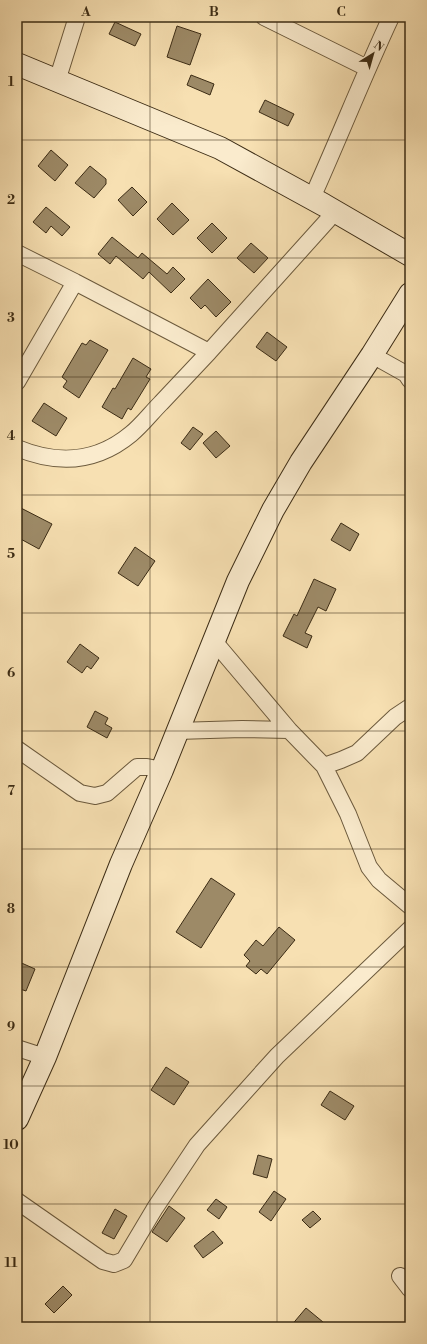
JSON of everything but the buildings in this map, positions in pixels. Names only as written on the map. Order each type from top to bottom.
[{"type":"street","points":[[57,82],[77,17]]},
{"type":"street","points":[[264,17],[367,68]]},
{"type":"street","points":[[312,198],[367,68],[391,17]]},
{"type":"street","points":[[17,64],[57,82],[220,148],[312,198],[410,255]]},
{"type":"street","points":[[17,448],[34,455],[72,460],[96,454],[115,446],[132,433],[209,352],[335,212]]},
{"type":"street","points":[[17,253],[209,352]]},
{"type":"street","points":[[17,382],[74,282]]},
{"type":"street","points":[[17,1119],[45,1057],[121,864],[162,770],[238,581],[274,510],[301,462],[372,355],[410,294]]},
{"type":"street","points":[[372,355],[409,375]]},
{"type":"street","points":[[213,640],[289,730],[324,766],[348,814],[369,867],[379,880],[410,906]]},
{"type":"street","points":[[324,766],[357,753],[395,717],[410,707]]},
{"type":"street","points":[[177,731],[242,729],[289,730]]},
{"type":"street","points":[[17,749],[80,793],[95,796],[107,793],[137,767],[162,770]]},
{"type":"street","points":[[17,1201],[103,1261],[114,1264],[124,1260],[155,1208],[197,1145],[277,1056],[410,929]]},
{"type":"street","points":[[17,1048],[45,1057]]},
{"type":"street","points":[[400,1276],[410,1288]]}]
